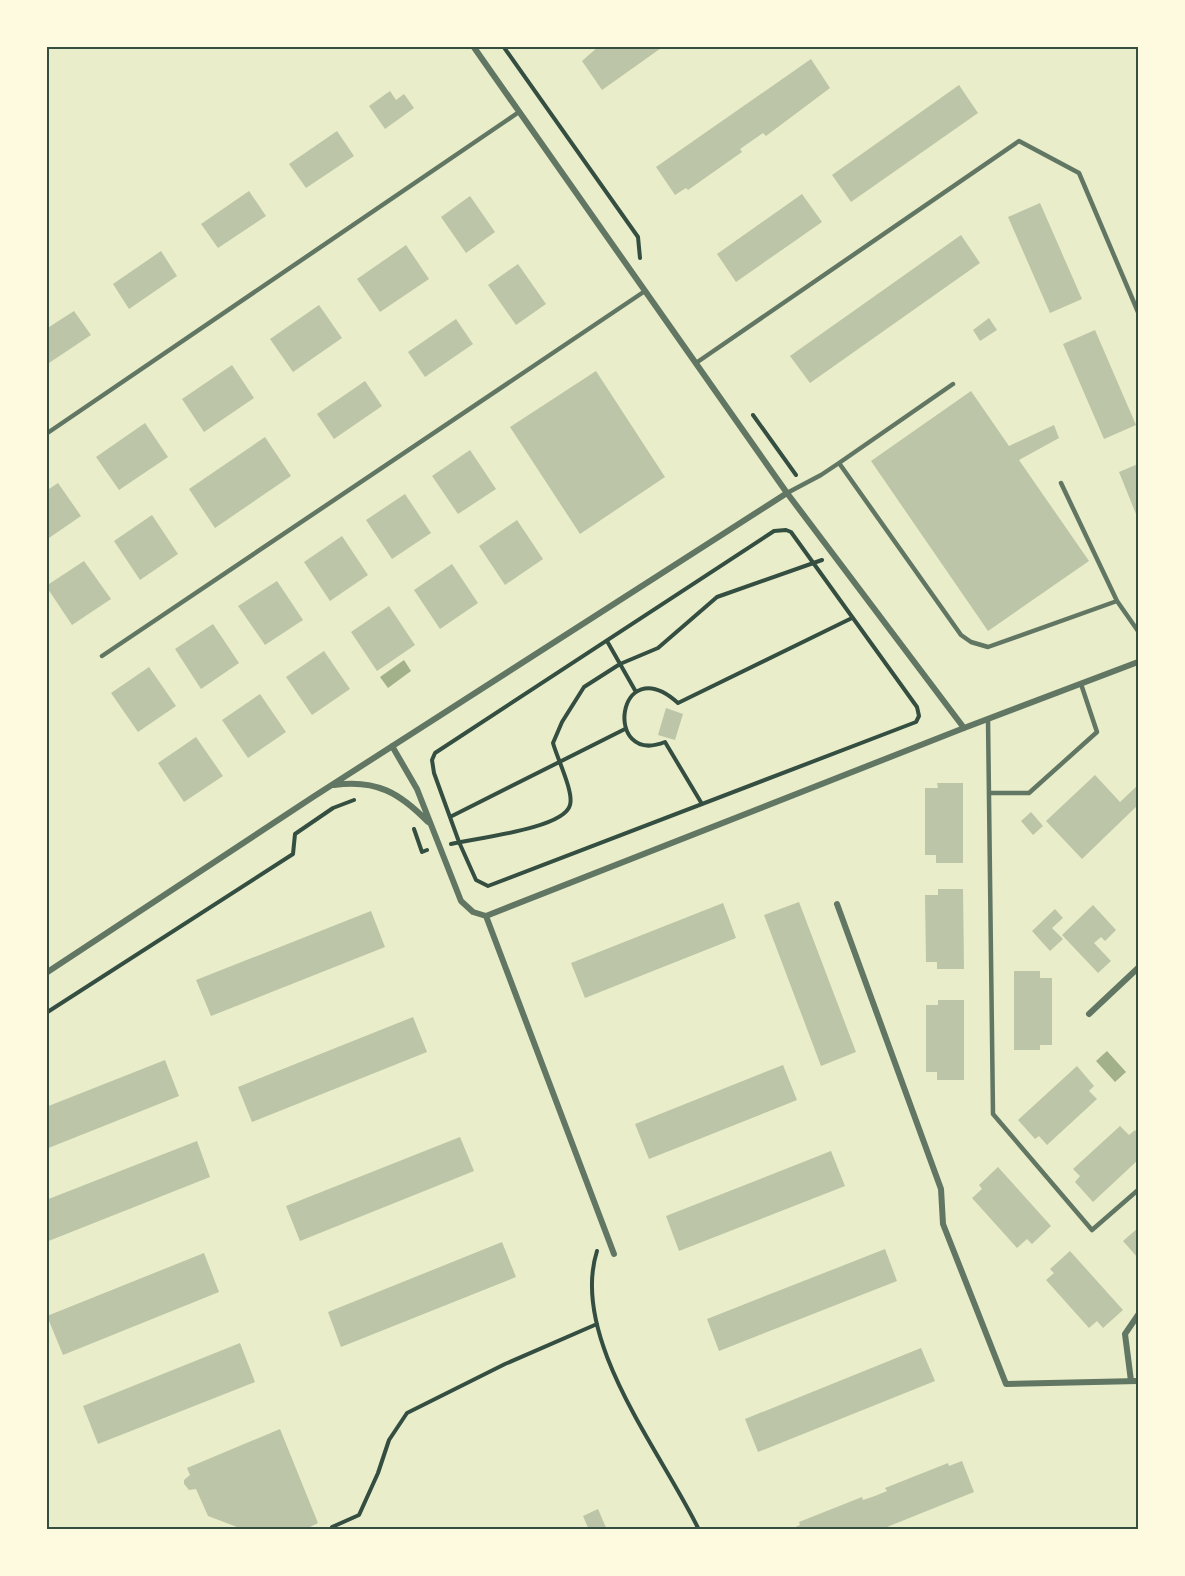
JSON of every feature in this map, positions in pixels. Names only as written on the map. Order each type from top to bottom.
[{"type":"street","points":[[473,46],[788,493],[964,728]]},
{"type":"street","points":[[46,974],[330,785],[788,493]]},
{"type":"street","points":[[392,746],[417,789],[461,901],[473,912],[486,916],[1138,662]]},
{"type":"street","points":[[330,785],[368,784],[387,790],[413,807],[430,824]]},
{"type":"street","points":[[837,904],[941,1189],[943,1224],[1006,1384],[1135,1381],[1125,1334],[1138,1316]]},
{"type":"street","points":[[486,916],[614,1254]]},
{"type":"street","points":[[1089,1014],[1138,968]]},
{"type":"lane","points":[[46,434],[519,112]]},
{"type":"lane","points":[[696,363],[1019,141],[1079,173],[1138,312]]},
{"type":"lane","points":[[102,656],[645,291]]},
{"type":"lane","points":[[788,493],[839,463],[952,384]]},
{"type":"lane","points":[[839,463],[961,635],[971,642],[988,647],[1117,601]]},
{"type":"lane","points":[[1061,483],[1117,601],[1138,631]]},
{"type":"lane","points":[[989,793],[1029,793],[1097,732],[1081,684]]},
{"type":"lane","points":[[988,719],[993,1114],[1092,1230],[1138,1190]]},
{"type":"path","points":[[503,46],[638,237],[640,257],[647,266]]},
{"type":"path","points":[[749,410],[803,485]]},
{"type":"path","points":[[774,531],[790,532],[852,618],[917,707],[919,711],[916,722],[488,886],[483,885],[473,876],[432,767],[435,753],[774,531]]},
{"type":"path","points":[[408,822],[414,828],[422,852],[527,828],[552,821],[566,814],[571,804],[571,795],[558,763],[553,743],[567,713],[584,687],[621,664],[658,648],[717,597],[833,555]]},
{"type":"path","points":[[702,804],[665,742],[647,745],[631,737],[623,722],[627,702],[645,689],[659,690],[678,703],[852,618]]},
{"type":"path","points":[[608,640],[637,693]]},
{"type":"path","points":[[450,817],[626,729]]},
{"type":"path","points":[[46,1013],[293,854],[295,834],[333,808],[356,800]]},
{"type":"path","points":[[604,1228],[593,1263],[591,1296],[604,1348],[629,1407],[657,1457],[678,1487],[699,1530]]},
{"type":"path","points":[[332,1527],[359,1515],[378,1473],[389,1440],[407,1413],[505,1364],[597,1324]]},
{"type":"shaded area","points":[[404,660],[411,671],[388,688],[380,677]]},
{"type":"shaded area","points":[[1107,1051],[1126,1072],[1115,1082],[1096,1061]]},
{"type":"building","points":[[599,46],[664,46],[602,90],[582,61]]},
{"type":"building","points":[[811,59],[830,88],[766,136],[763,133],[740,149],[742,152],[688,190],[686,188],[675,195],[656,167]]},
{"type":"building","points":[[959,85],[978,113],[851,202],[832,175]]},
{"type":"building","points":[[390,91],[396,100],[404,94],[414,108],[385,129],[369,106]]},
{"type":"building","points":[[337,131],[354,156],[306,188],[289,164]]},
{"type":"building","points":[[249,191],[266,216],[218,248],[201,224]]},
{"type":"building","points":[[802,194],[822,222],[736,282],[717,254]]},
{"type":"building","points":[[470,196],[495,232],[466,253],[441,217]]},
{"type":"building","points":[[1040,203],[1082,299],[1050,313],[1008,217]]},
{"type":"building","points":[[961,235],[980,263],[810,383],[790,356]]},
{"type":"building","points":[[406,245],[429,279],[380,312],[357,279]]},
{"type":"building","points":[[161,251],[177,276],[129,309],[113,284]]},
{"type":"building","points":[[518,264],[546,304],[516,325],[488,285]]},
{"type":"building","points":[[319,305],[342,338],[293,372],[270,339]]},
{"type":"building","points":[[74,311],[91,335],[46,365],[46,329]]},
{"type":"building","points":[[989,318],[997,330],[980,341],[973,330]]},
{"type":"building","points":[[456,319],[473,344],[425,377],[408,352]]},
{"type":"building","points":[[1095,330],[1136,425],[1104,439],[1063,344]]},
{"type":"building","points":[[232,365],[254,398],[204,432],[182,399]]},
{"type":"building","points":[[596,371],[665,477],[580,534],[510,427]]},
{"type":"building","points":[[365,381],[382,406],[334,439],[317,414]]},
{"type":"building","points":[[971,391],[1009,446],[1054,425],[1059,438],[1019,460],[1089,561],[988,631],[871,461]]},
{"type":"building","points":[[145,423],[168,457],[119,490],[96,457]]},
{"type":"building","points":[[265,437],[291,476],[215,528],[189,489]]},
{"type":"building","points":[[470,450],[496,489],[458,514],[432,476]]},
{"type":"building","points":[[1138,464],[1138,519],[1119,472]]},
{"type":"building","points":[[58,483],[81,516],[46,540],[46,491]]},
{"type":"building","points":[[405,494],[431,533],[392,559],[366,520]]},
{"type":"building","points":[[152,515],[178,554],[140,580],[114,541]]},
{"type":"building","points":[[517,520],[543,559],[505,585],[479,546]]},
{"type":"building","points":[[342,536],[368,575],[330,601],[304,562]]},
{"type":"building","points":[[84,561],[111,599],[72,625],[46,586]]},
{"type":"building","points":[[452,564],[478,603],[440,629],[414,590]]},
{"type":"building","points":[[277,581],[303,620],[265,645],[238,606]]},
{"type":"building","points":[[389,606],[415,645],[377,671],[351,632]]},
{"type":"building","points":[[213,624],[239,663],[201,689],[175,649]]},
{"type":"building","points":[[324,651],[350,689],[312,715],[286,677]]},
{"type":"building","points":[[149,667],[176,706],[138,732],[111,693]]},
{"type":"building","points":[[260,694],[286,732],[248,758],[222,720]]},
{"type":"building","points":[[666,708],[683,714],[675,740],[658,735]]},
{"type":"building","points":[[196,737],[223,776],[184,802],[158,763]]},
{"type":"building","points":[[1095,775],[1120,802],[1138,785],[1138,805],[1082,859],[1046,821]]},
{"type":"building","points":[[937,783],[963,783],[963,863],[936,863],[936,855],[925,855],[925,788],[938,788]]},
{"type":"building","points":[[1031,812],[1043,826],[1033,835],[1021,821]]},
{"type":"building","points":[[938,889],[963,889],[964,969],[937,969],[937,962],[926,962],[925,895],[938,895]]},
{"type":"building","points":[[799,902],[856,1052],[821,1066],[764,915]]},
{"type":"building","points":[[723,903],[736,938],[585,998],[571,963]]},
{"type":"building","points":[[1093,905],[1116,930],[1105,941],[1101,937],[1094,943],[1111,961],[1098,973],[1062,935]]},
{"type":"building","points":[[1055,909],[1063,918],[1052,928],[1063,939],[1050,951],[1032,931]]},
{"type":"building","points":[[371,911],[385,947],[211,1016],[196,980]]},
{"type":"building","points":[[1014,971],[1040,971],[1040,978],[1052,978],[1052,1045],[1040,1045],[1040,1050],[1014,1050]]},
{"type":"building","points":[[938,1000],[964,1000],[964,1080],[937,1080],[937,1072],[926,1072],[926,1005],[938,1005]]},
{"type":"building","points":[[413,1017],[427,1052],[252,1122],[238,1087]]},
{"type":"building","points":[[165,1060],[179,1096],[46,1149],[46,1107]]},
{"type":"building","points":[[783,1065],[797,1100],[649,1159],[635,1124]]},
{"type":"building","points":[[1077,1066],[1094,1086],[1089,1091],[1097,1099],[1047,1145],[1039,1136],[1035,1139],[1018,1120]]},
{"type":"building","points":[[1120,1126],[1129,1135],[1135,1130],[1138,1134],[1138,1160],[1093,1202],[1075,1182],[1080,1176],[1073,1169]]},
{"type":"building","points":[[460,1137],[474,1171],[300,1241],[286,1206]]},
{"type":"building","points":[[197,1141],[210,1177],[46,1242],[46,1200]]},
{"type":"building","points":[[831,1151],[845,1186],[679,1251],[666,1216]]},
{"type":"building","points":[[998,1167],[1051,1226],[1032,1244],[1027,1239],[1017,1248],[972,1198],[982,1189],[979,1185]]},
{"type":"building","points":[[1138,1228],[1138,1258],[1123,1241]]},
{"type":"building","points":[[502,1242],[516,1277],[341,1347],[328,1312]]},
{"type":"building","points":[[885,1249],[897,1281],[719,1351],[707,1319]]},
{"type":"building","points":[[1070,1251],[1123,1310],[1103,1328],[1097,1321],[1089,1328],[1046,1280],[1054,1273],[1050,1269]]},
{"type":"building","points":[[204,1253],[219,1292],[63,1355],[47,1316]]},
{"type":"building","points":[[240,1343],[255,1382],[98,1444],[83,1406]]},
{"type":"building","points":[[921,1348],[935,1381],[758,1452],[745,1419]]},
{"type":"building","points":[[280,1429],[318,1523],[310,1527],[311,1530],[245,1530],[208,1516],[196,1489],[189,1490],[184,1484],[184,1480],[190,1475],[187,1468]]},
{"type":"building","points":[[962,1461],[974,1492],[887,1527],[879,1530],[789,1530],[800,1525],[799,1522],[862,1497],[863,1500],[875,1496],[887,1491],[885,1488],[948,1463],[949,1466]]},
{"type":"building","points":[[598,1509],[607,1530],[589,1530],[583,1516]]}]
